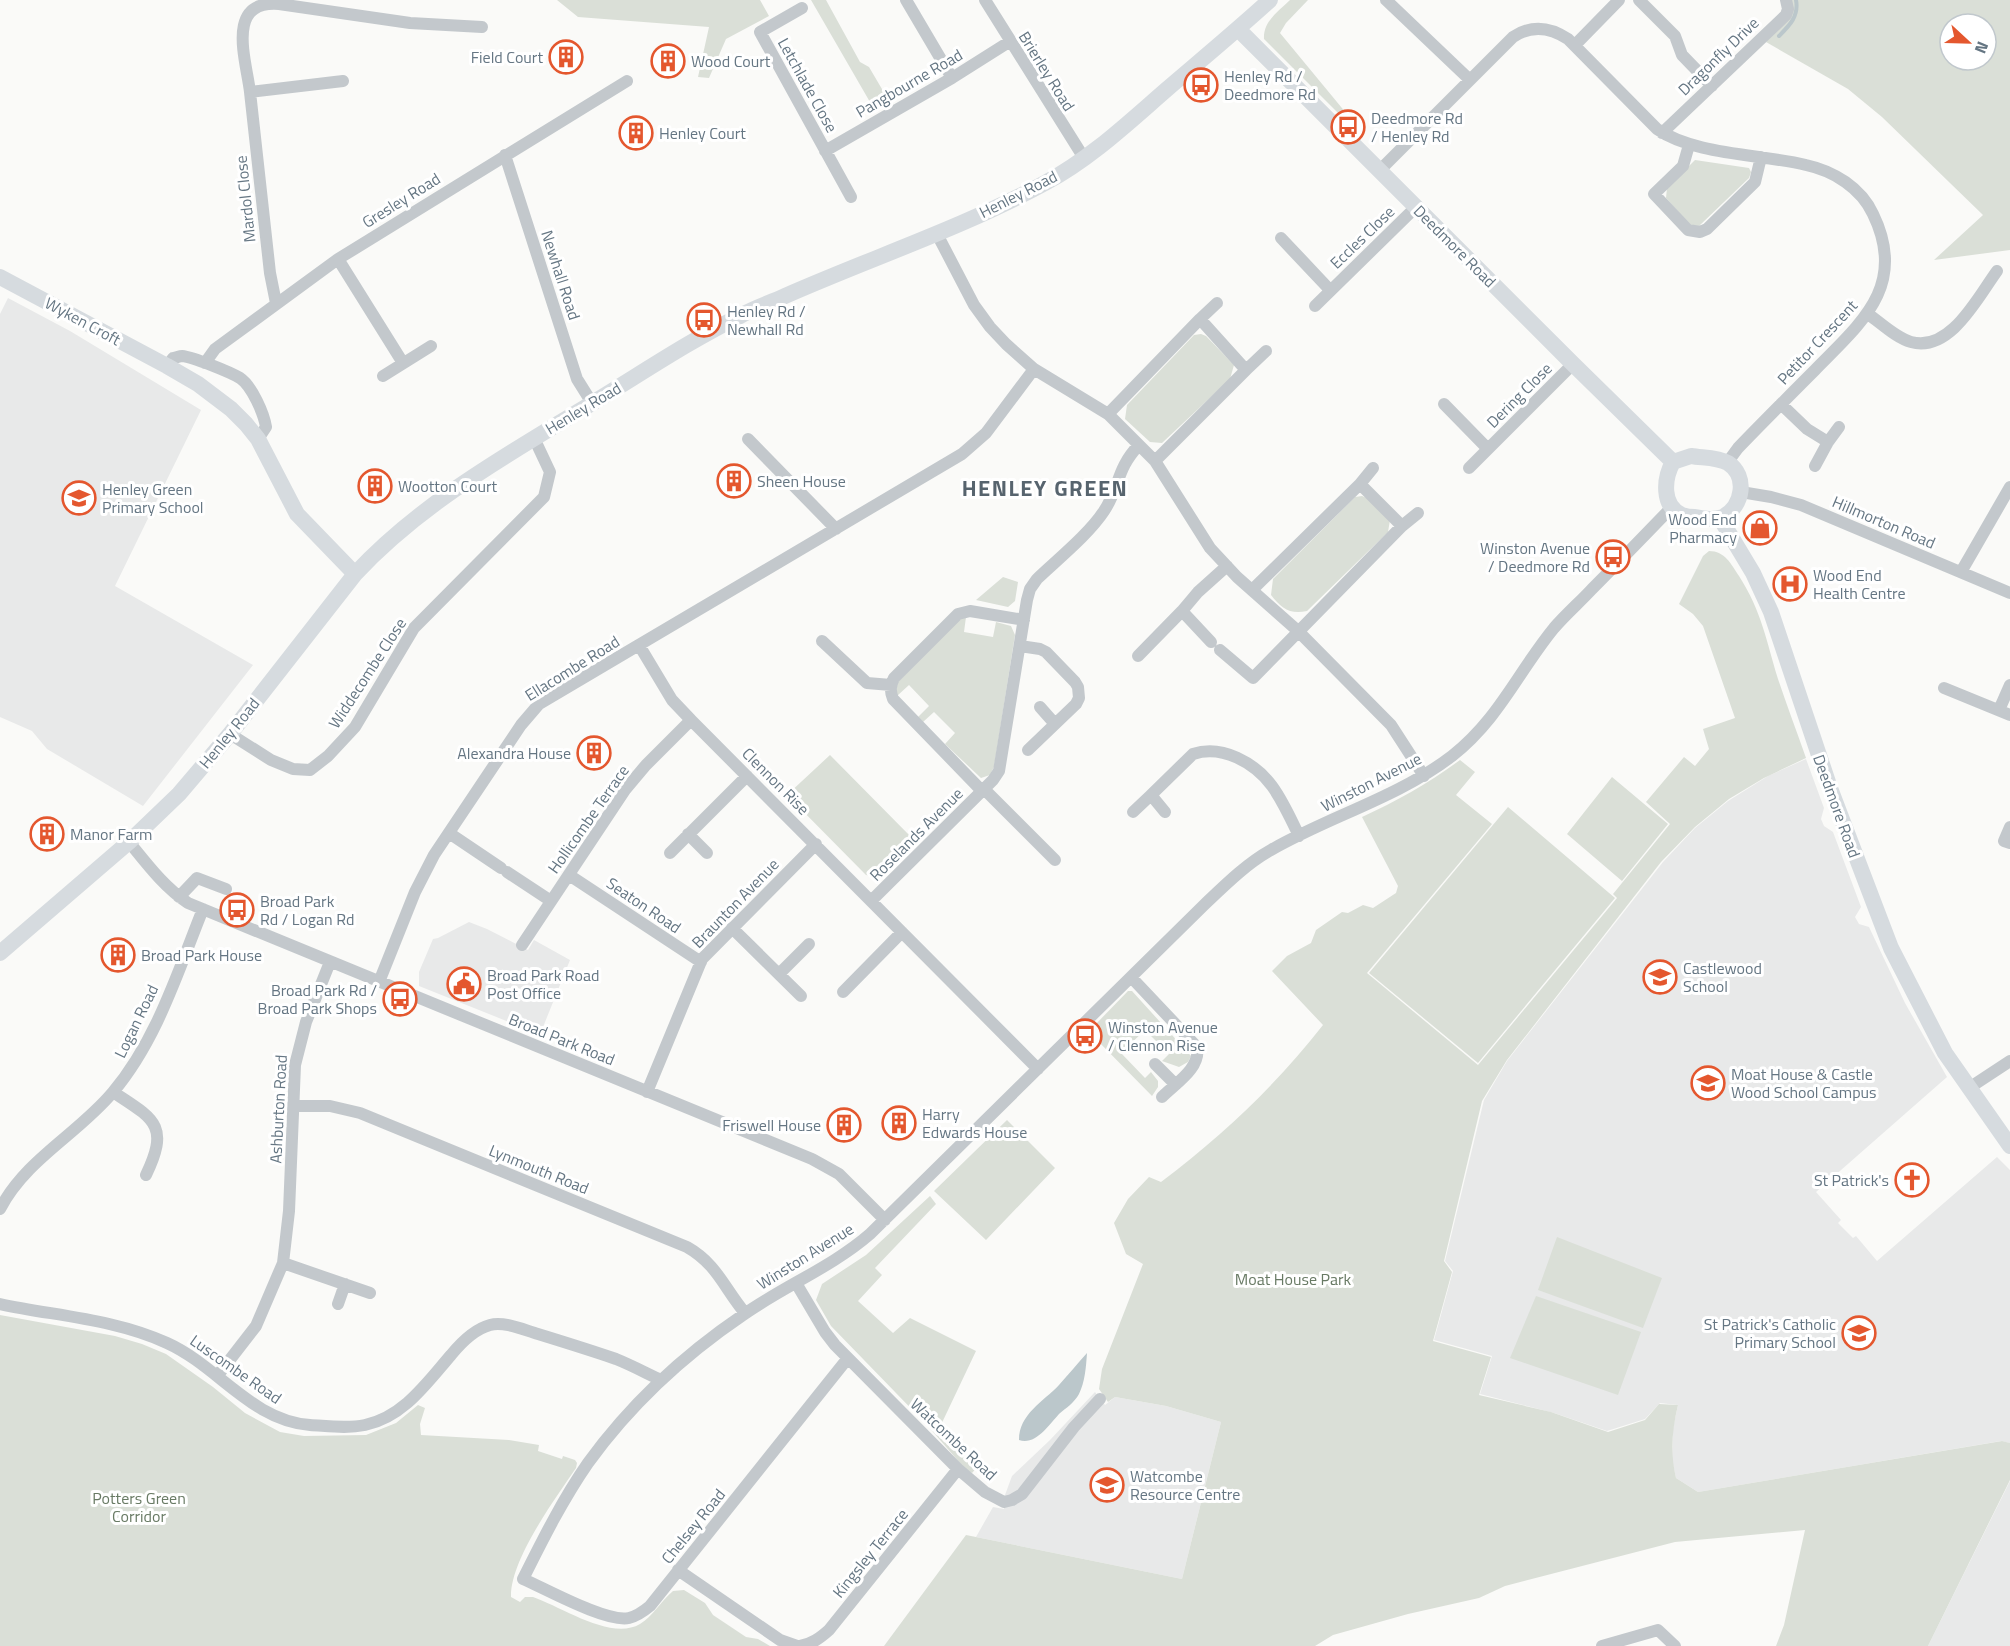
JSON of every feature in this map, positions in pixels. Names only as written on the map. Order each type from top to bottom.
[{"type":"street","points":[[906,0],[952,78]]},
{"type":"street","name":"Brierley Road","points":[[985,0],[1083,158]]},
{"type":"street","name":"Henley Road","points":[[2,947],[129,842],[179,794],[230,734],[355,574],[374,553],[416,518],[487,467],[740,315],[859,264],[937,234],[1046,183],[1083,158],[1270,0]]},
{"type":"street","points":[[1386,0],[1469,79]]},
{"type":"street","points":[[1575,45],[1619,0]]},
{"type":"street","points":[[1639,0],[1675,36],[1682,55],[1712,86]]},
{"type":"street","name":"Dragonfly Drive","points":[[1662,132],[1786,15],[1788,4],[1786,0]]},
{"type":"street","name":"Mardol Close","points":[[276,303],[270,273],[242,30],[247,13],[253,8],[271,3],[410,23],[482,27]]},
{"type":"street","name":"Letchlade Close","points":[[802,8],[760,32],[851,197]]},
{"type":"street","name":"Deedmore Road","points":[[1238,29],[1673,462]]},
{"type":"street","name":"Petitor Crescent","points":[[1379,171],[1513,37],[1530,29],[1559,33],[1575,45],[1662,132],[1678,141],[1807,165],[1831,173],[1852,187],[1871,209],[1882,234],[1885,270],[1882,285],[1868,314],[1858,327],[1780,404],[1738,448],[1727,463]]},
{"type":"street","name":"Pangbourne Road","points":[[825,151],[952,78],[1009,42]]},
{"type":"street","points":[[250,92],[343,81]]},
{"type":"street","name":"Gresley Road","points":[[205,363],[215,349],[338,259],[627,81]]},
{"type":"street","points":[[1689,144],[1683,166],[1654,194],[1688,230],[1694,232],[1707,229],[1755,182],[1761,157]]},
{"type":"street","name":"Newhall Road","points":[[505,155],[577,380],[592,403]]},
{"type":"street","name":"Eccles Close","points":[[1315,306],[1416,207]]},
{"type":"street","points":[[937,234],[974,305],[1006,344],[1034,369],[1108,414],[1155,461],[1164,471],[1202,536],[1227,566],[1298,631],[1392,725],[1424,776]]},
{"type":"street","name":"Eccles Close","points":[[1281,238],[1330,290]]},
{"type":"street","points":[[338,259],[403,363]]},
{"type":"street","points":[[1868,314],[1911,342],[1921,343],[1940,339],[1963,319],[1996,272]]},
{"type":"street","name":"Wyken Croft","points":[[0,277],[198,384],[231,409],[258,439],[297,514],[355,574]]},
{"type":"street","points":[[1108,414],[1217,303]]},
{"type":"street","points":[[1200,319],[1246,370]]},
{"type":"street","points":[[383,376],[431,346]]},
{"type":"street","points":[[1155,461],[1266,351]]},
{"type":"street","points":[[166,366],[172,358],[182,356],[240,378],[248,387],[264,418],[266,428],[258,439]]},
{"type":"street","name":"Dering Close","points":[[1469,468],[1573,364]]},
{"type":"street","name":"Ellacombe Road","points":[[379,982],[415,892],[439,857],[449,833],[529,714],[547,699],[962,454],[986,433],[1034,369]]},
{"type":"street","name":"Dering Close","points":[[1444,404],[1488,449]]},
{"type":"street","points":[[1780,404],[1807,429],[1828,442]]},
{"type":"street","points":[[1815,466],[1839,427]]},
{"type":"street","name":"Widdecombe Close","points":[[230,734],[271,760],[293,769],[310,770],[328,756],[355,727],[414,628],[544,497],[550,472],[534,438]]},
{"type":"street","points":[[748,439],[836,529]]},
{"type":"street","name":"Roselands Avenue","points":[[872,900],[983,790],[999,771],[1030,589],[1037,579],[1099,519],[1111,498],[1123,465],[1139,445]]},
{"type":"street","points":[[1691,456],[1718,459],[1736,470],[1741,492],[1733,509],[1720,518],[1682,515],[1672,507],[1667,497],[1668,471],[1673,462],[1691,456]]},
{"type":"street","points":[[1252,590],[1360,484],[1373,468]]},
{"type":"street","points":[[1360,484],[1402,526]]},
{"type":"street","points":[[1960,572],[2010,487]]},
{"type":"street","name":"Hillmorton Road","points":[[1741,492],[1801,505],[2010,593]]},
{"type":"street","name":"Winston Avenue","points":[[523,1578],[562,1504],[589,1462],[661,1380],[714,1335],[745,1313],[849,1251],[885,1220],[1204,905],[1247,867],[1269,851],[1424,776],[1454,754],[1486,724],[1505,701],[1555,628],[1672,507]]},
{"type":"street","points":[[1182,611],[1215,646],[1253,678],[1402,526],[1418,513]]},
{"type":"street","name":"Deedmore Road","points":[[1720,518],[1753,573],[1772,612],[1830,788],[1891,948],[1946,1053],[2010,1146]]},
{"type":"street","points":[[1138,656],[1198,592],[1227,566]]},
{"type":"street","points":[[822,641],[867,682],[891,685],[894,678],[958,614],[970,611],[1024,620]]},
{"type":"street","name":"Clennon Rise","points":[[639,645],[672,700],[1038,1069]]},
{"type":"street","points":[[1020,646],[1046,652],[1078,687],[1079,698],[1076,704],[1028,750]]},
{"type":"street","name":"Roselands Avenue","points":[[891,685],[890,692],[893,699],[1055,860]]},
{"type":"street","points":[[1944,688],[2005,713],[2010,685]]},
{"type":"street","points":[[1040,707],[1055,724]]},
{"type":"street","name":"Hollicombe Terrace","points":[[522,945],[636,776],[691,720]]},
{"type":"street","points":[[1133,812],[1193,754],[1223,752],[1246,762],[1266,779],[1280,798],[1299,836]]},
{"type":"street","points":[[670,853],[747,776]]},
{"type":"street","points":[[1151,795],[1165,812]]},
{"type":"street","points":[[2010,826],[2004,841],[2010,843]]},
{"type":"street","points":[[449,833],[551,901]]},
{"type":"street","points":[[688,834],[707,853]]},
{"type":"street","name":"Broad Park Road","points":[[129,842],[160,879],[179,897],[330,962],[828,1167],[847,1181],[885,1220]]},
{"type":"street","name":"Braunton Avenue","points":[[647,1092],[701,962],[816,844]]},
{"type":"street","name":"Seaton Road","points":[[569,875],[701,962]]},
{"type":"street","points":[[179,897],[197,878],[226,889]]},
{"type":"street","name":"Logan Road","points":[[0,1209],[15,1185],[32,1166],[91,1115],[125,1078],[145,1047],[203,909]]},
{"type":"street","points":[[732,928],[801,996]]},
{"type":"street","points":[[843,992],[902,932]]},
{"type":"street","points":[[779,974],[809,944]]},
{"type":"street","name":"Ashburton Road","points":[[218,1375],[256,1326],[283,1263],[289,1211],[297,1051],[330,962]]},
{"type":"street","points":[[1131,977],[1197,1047],[1199,1056],[1196,1064],[1162,1096]]},
{"type":"street","points":[[1969,1088],[2010,1061]]},
{"type":"street","points":[[1155,1064],[1175,1084]]},
{"type":"street","points":[[113,1092],[142,1111],[156,1126],[158,1141],[156,1152],[146,1175]]},
{"type":"street","name":"Lynmouth Road","points":[[293,1106],[330,1106],[360,1113],[687,1247],[712,1266],[745,1313]]},
{"type":"street","points":[[283,1263],[370,1293]]},
{"type":"street","name":"Watcombe Road","points":[[796,1283],[825,1332],[848,1358],[958,1469],[994,1498],[1004,1502],[1022,1494],[1074,1427],[1100,1399]]},
{"type":"street","points":[[338,1305],[345,1284]]},
{"type":"street","name":"Luscombe Road","points":[[0,1304],[134,1330],[170,1344],[218,1375],[258,1408],[281,1420],[310,1425],[363,1426],[387,1418],[399,1411],[468,1338],[490,1324],[502,1324],[617,1360],[661,1380]]},
{"type":"street","name":"Chelsey Road","points":[[523,1578],[610,1617],[631,1618],[650,1606],[848,1358]]},
{"type":"street","name":"Kingsley Terrace","points":[[678,1570],[780,1640],[798,1646],[808,1645],[820,1639],[829,1630],[958,1469]]},
{"type":"street","points":[[1602,1646],[1658,1630],[1675,1646]]},
{"type":"shaded area","name":"Henley Green Primary School","points":[[8,298],[70,331],[201,410],[115,586],[253,665],[143,806],[47,749],[32,731],[0,717],[0,314]]},
{"type":"shaded area","name":"Moat House & Castle Wood School Campus","points":[[1806,759],[1824,808],[1821,819],[1824,826],[1833,832],[1861,907],[1855,917],[1859,924],[1869,927],[1905,1003],[1947,1077],[1816,1192],[1841,1220],[1838,1223],[1853,1238],[1856,1236],[1877,1261],[1997,1157],[2010,1170],[2010,1443],[2001,1441],[1698,1492],[1676,1478],[1672,1460],[1673,1428],[1678,1405],[1660,1403],[1645,1419],[1607,1431],[1554,1413],[1480,1394],[1492,1356],[1434,1340],[1453,1271],[1445,1261],[1484,1100],[1507,1061],[1663,862],[1695,828],[1728,801],[1768,776]]},
{"type":"shaded area","points":[[469,922],[528,950],[534,940],[570,960],[539,1037],[534,1032],[419,986],[419,972],[433,939]]},
{"type":"shaded area","points":[[1087,1353],[1083,1384],[1075,1400],[1036,1437],[1031,1440],[1019,1440],[1020,1431],[1027,1416]]},
{"type":"shaded area","name":"Watcombe Resource Centre","points":[[1095,1392],[1105,1405],[1115,1397],[1166,1406],[1221,1422],[1182,1579],[976,1537],[993,1507],[1004,1509],[1005,1495],[1012,1476]]},
{"type":"shaded area","points":[[2010,1481],[2010,1646],[1928,1646]]},
{"type":"green space","points":[[557,0],[760,0],[769,16],[726,39],[709,78],[698,77],[709,27],[578,17]]},
{"type":"green space","points":[[811,0],[826,0],[860,62],[869,67],[889,101],[874,109]]},
{"type":"green space","points":[[1290,0],[1308,0],[1286,23],[1280,33],[1351,119],[1351,126],[1264,39],[1269,22]]},
{"type":"green space","points":[[1792,0],[2010,0],[2010,250],[1934,260],[1983,215],[1882,117],[1848,89],[1766,42]]},
{"type":"green space","points":[[1695,160],[1749,168],[1751,172],[1749,178],[1699,226],[1691,226],[1666,198],[1667,188]]},
{"type":"green space","points":[[1194,335],[1206,336],[1234,365],[1230,379],[1162,443],[1150,442],[1125,419],[1127,405]]},
{"type":"green space","points":[[1362,496],[1369,499],[1390,520],[1388,532],[1307,611],[1296,612],[1282,607],[1271,595],[1273,579],[1355,497]]},
{"type":"green space","name":"Moat House Park","points":[[1709,551],[1719,553],[1727,559],[1747,589],[1763,626],[1778,679],[1806,758],[1764,778],[1729,799],[1695,827],[1661,862],[1507,1060],[1482,1101],[1444,1261],[1452,1272],[1433,1341],[1491,1357],[1479,1395],[1551,1412],[1608,1432],[1645,1420],[1659,1404],[1678,1405],[1672,1441],[1676,1478],[1698,1492],[2002,1441],[2010,1443],[2010,1480],[1928,1646],[1776,1646],[1784,1625],[1805,1530],[1675,1542],[1505,1586],[1479,1598],[1408,1614],[1333,1635],[1315,1646],[884,1646],[966,1535],[1182,1579],[1221,1422],[1166,1406],[1115,1397],[1108,1402],[1099,1389],[1102,1369],[1143,1264],[1126,1254],[1114,1223],[1128,1199],[1149,1177],[1161,1182],[1206,1146],[1267,1089],[1323,1025],[1272,971],[1287,956],[1311,943],[1316,930],[1342,912],[1348,913],[1363,905],[1373,908],[1396,893],[1398,886],[1362,817],[1388,805],[1460,760],[1475,772],[1456,795],[1492,824],[1367,973],[1478,1065],[1617,898],[1613,894],[1670,824],[1646,802],[1684,757],[1695,766],[1709,749],[1703,729],[1735,718],[1703,626],[1693,614],[1679,604],[1703,556]]},
{"type":"green space","points":[[1003,577],[1018,582],[1015,601],[1008,607],[976,600]]},
{"type":"green space","points":[[966,617],[964,632],[993,637],[996,622],[1011,626],[1015,635],[994,767],[990,775],[981,778],[945,744],[955,733],[934,712],[923,722],[918,717],[929,706],[909,685],[897,696],[896,684],[960,618]]},
{"type":"green space","points":[[830,755],[914,840],[892,863],[872,875],[866,875],[787,795]]},
{"type":"green space","points":[[1612,777],[1668,824],[1622,881],[1567,834]]},
{"type":"green space","points":[[1508,807],[1615,898],[1478,1063],[1369,973]]},
{"type":"green space","points":[[1128,991],[1132,991],[1191,1056],[1188,1062],[1179,1067],[1162,1061],[1169,1054],[1145,1030],[1121,1053],[1145,1078],[1151,1072],[1158,1081],[1158,1087],[1152,1096],[1094,1037],[1094,1026]]},
{"type":"green space","points":[[1007,1120],[1055,1168],[986,1240],[934,1191]]},
{"type":"green space","points":[[930,1196],[936,1204],[875,1268],[882,1275],[858,1301],[893,1333],[910,1318],[976,1351],[939,1429],[952,1436],[980,1464],[972,1473],[966,1470],[928,1426],[831,1326],[816,1300],[822,1284],[866,1255]]},
{"type":"green space","points":[[1557,1237],[1662,1278],[1643,1328],[1538,1290]]},
{"type":"green space","points":[[1536,1296],[1641,1332],[1618,1395],[1510,1358]]},
{"type":"green space","name":"Potters Green Corridor","points":[[0,1315],[115,1336],[166,1354],[245,1413],[280,1432],[304,1436],[366,1435],[396,1423],[418,1405],[425,1408],[420,1424],[421,1435],[509,1440],[539,1445],[538,1451],[562,1459],[563,1456],[575,1460],[576,1468],[535,1530],[526,1548],[513,1582],[511,1597],[520,1602],[525,1597],[533,1597],[601,1626],[628,1628],[645,1621],[673,1591],[684,1590],[705,1603],[713,1615],[746,1637],[758,1639],[770,1646],[0,1646]]},
{"type":"waterway","points":[[1779,36],[1795,16],[1796,0]]},
{"type":"place","name":"Field Court","points":[[566,57]]},
{"type":"place","name":"Wood Court","points":[[668,61]]},
{"type":"place","name":"Henley Rd / Deedmore Rd","points":[[1201,85]]},
{"type":"place","name":"Deedmore Rd / Henley Rd","points":[[1348,127]]},
{"type":"place","name":"Henley Court","points":[[636,133]]},
{"type":"place","name":"Henley Rd / Newhall Rd","points":[[704,320]]},
{"type":"place","name":"Sheen House","points":[[734,481]]},
{"type":"place","name":"Wootton Court","points":[[375,486]]},
{"type":"place","name":"Henley Green Primary School","points":[[79,498]]},
{"type":"place","name":"Wood End Pharmacy","points":[[1760,528]]},
{"type":"place","name":"Winston Avenue / Deedmore Rd","points":[[1613,557]]},
{"type":"place","name":"Wood End Health Centre","points":[[1790,584]]},
{"type":"place","name":"Alexandra House","points":[[594,753]]},
{"type":"place","name":"Manor Farm","points":[[47,834]]},
{"type":"place","name":"Broad Park Rd / Logan Rd","points":[[237,910]]},
{"type":"place","name":"Broad Park House","points":[[118,955]]},
{"type":"place","name":"Castlewood School","points":[[1660,977]]},
{"type":"place","name":"Broad Park Road Post Office","points":[[464,984]]},
{"type":"place","name":"Broad Park Rd / Broad Park Shops","points":[[400,999]]},
{"type":"place","name":"Winston Avenue / Clennon Rise","points":[[1085,1036]]},
{"type":"place","name":"Moat House & Castle Wood School Campus","points":[[1708,1083]]},
{"type":"place","name":"Harry Edwards House","points":[[899,1123]]},
{"type":"place","name":"Friswell House","points":[[844,1125]]},
{"type":"place","name":"St Patrick's","points":[[1912,1180]]},
{"type":"place","name":"St Patrick's Catholic Primary School","points":[[1859,1333]]},
{"type":"place","name":"Watcombe Resource Centre","points":[[1107,1485]]},
{"type":"district","name":"HENLEY GREEN","points":[[1045,488]]}]
